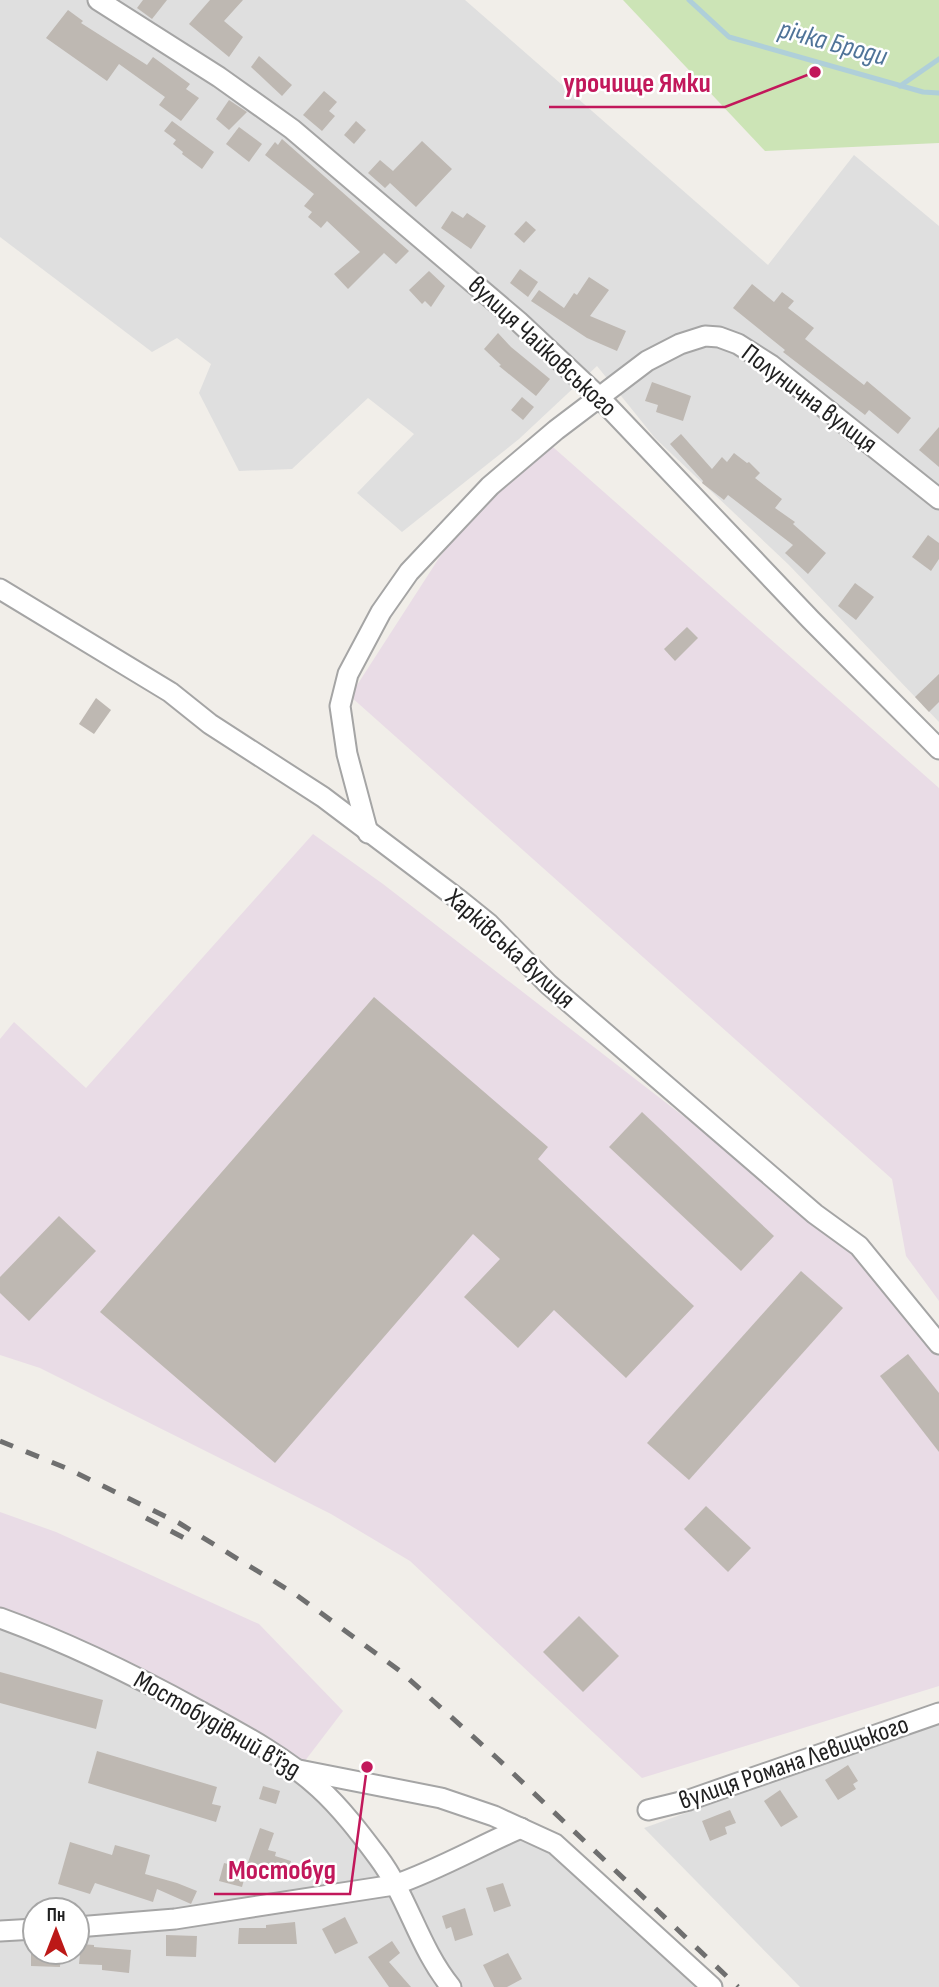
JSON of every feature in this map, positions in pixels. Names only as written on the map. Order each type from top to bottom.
[{"type":"street","name":"вулиця Чайковського","points":[[98,0],[219,77],[292,129],[518,321],[599,397],[939,749]]},
{"type":"street","name":"Полунична вулиця","points":[[368,833],[345,747],[340,716],[344,685],[365,638],[388,600],[409,572],[484,492],[525,455],[625,376],[660,354],[695,338],[719,337],[746,348],[939,499]]},
{"type":"street","name":"Харківська вулиця","points":[[0,589],[170,692],[210,724],[291,779],[323,797],[489,924],[548,984],[815,1214],[859,1246],[939,1344]]},
{"type":"street","name":"Мостобудівний в'їзд","points":[[0,1618],[75,1647],[129,1674],[212,1718],[298,1770],[335,1803],[379,1858],[430,1957],[451,1987]]},
{"type":"street","name":"вулиця Романа Левицького","points":[[648,1810],[682,1802],[939,1713]]},
{"type":"street","points":[[298,1770],[441,1798],[555,1843],[712,1987]]},
{"type":"street","points":[[91,1926],[198,1916],[394,1885],[419,1877],[476,1847],[521,1828]]},
{"type":"street","points":[[0,1931],[21,1930]]},
{"type":"shaded area","points":[[0,0],[465,0],[768,265],[854,155],[939,226],[939,722],[789,565],[655,438],[597,366],[519,439],[402,532],[357,493],[414,434],[368,398],[292,469],[239,471],[199,393],[211,364],[177,338],[152,352],[0,237]]},
{"type":"shaded area","points":[[545,440],[939,788],[939,1301],[906,1256],[892,1179],[350,696],[439,558],[489,495]]},
{"type":"shaded area","points":[[313,834],[383,884],[854,1248],[939,1356],[939,1686],[642,1778],[410,1561],[331,1514],[40,1368],[0,1355],[0,1039],[14,1022],[86,1088]]},
{"type":"shaded area","points":[[0,1512],[56,1532],[259,1624],[343,1711],[298,1770],[0,1618]]},
{"type":"shaded area","points":[[0,1618],[298,1770],[394,1884],[521,1828],[712,1987],[0,1987]]},
{"type":"shaded area","points":[[939,1722],[939,1987],[800,1987],[644,1828]]},
{"type":"green space","points":[[623,0],[939,0],[939,143],[765,151]]},
{"type":"building","points":[[143,0],[167,0],[152,19],[137,8]]},
{"type":"building","points":[[210,0],[243,0],[224,21],[243,37],[229,57],[189,24]]},
{"type":"building","points":[[68,10],[83,21],[81,23],[147,65],[153,57],[190,84],[186,89],[199,98],[181,121],[159,105],[165,97],[119,64],[107,81],[46,38]]},
{"type":"building","points":[[259,56],[292,85],[282,96],[251,67]]},
{"type":"building","points":[[324,91],[337,102],[329,111],[335,116],[322,131],[303,115]]},
{"type":"building","points":[[229,100],[247,112],[229,130],[216,119]]},
{"type":"building","points":[[172,121],[214,152],[202,169],[182,154],[173,144],[176,140],[164,131]]},
{"type":"building","points":[[356,121],[366,130],[354,144],[344,135]]},
{"type":"building","points":[[239,127],[262,144],[249,162],[226,144]]},
{"type":"building","points":[[282,139],[409,251],[396,264],[384,253],[348,289],[334,274],[360,252],[327,221],[321,228],[308,217],[312,212],[304,206],[314,194],[265,155],[275,142],[278,145]]},
{"type":"building","points":[[422,141],[452,169],[416,207],[390,183],[385,188],[368,173],[380,160],[393,171]]},
{"type":"building","points":[[452,211],[463,218],[467,213],[486,226],[471,249],[441,228]]},
{"type":"building","points":[[526,221],[536,230],[524,243],[514,234]]},
{"type":"building","points":[[520,269],[538,282],[528,297],[510,283]]},
{"type":"building","points":[[429,271],[445,286],[431,307],[425,301],[422,304],[409,290]]},
{"type":"building","points":[[589,277],[609,290],[590,316],[626,331],[617,351],[587,338],[531,301],[539,290],[564,308]]},
{"type":"building","points":[[752,284],[774,302],[782,292],[794,301],[788,308],[814,328],[805,339],[864,385],[867,381],[911,418],[898,434],[869,410],[865,415],[783,352],[785,350],[733,308]]},
{"type":"building","points":[[498,333],[550,379],[536,396],[499,366],[501,365],[484,349]]},
{"type":"building","points":[[652,382],[691,396],[683,421],[656,412],[658,405],[645,401]]},
{"type":"building","points":[[522,397],[534,407],[523,420],[511,410]]},
{"type":"building","points":[[939,427],[939,467],[919,450]]},
{"type":"building","points":[[681,434],[712,469],[722,457],[727,462],[734,453],[760,473],[755,478],[782,499],[775,508],[795,522],[793,524],[826,553],[808,574],[785,553],[793,545],[728,495],[724,500],[702,483],[670,444]]},
{"type":"building","points":[[928,535],[939,543],[939,559],[931,571],[912,557]]},
{"type":"building","points":[[855,583],[874,597],[856,620],[838,606]]},
{"type":"building","points":[[687,627],[698,638],[675,661],[664,649]]},
{"type":"building","points":[[939,674],[939,702],[929,712],[915,697]]},
{"type":"building","points":[[96,698],[111,710],[94,734],[79,724]]},
{"type":"building","points":[[374,997],[548,1147],[538,1159],[694,1306],[626,1378],[554,1310],[518,1348],[464,1297],[500,1259],[473,1234],[275,1463],[100,1312]]},
{"type":"building","points":[[642,1112],[774,1236],[741,1271],[609,1147]]},
{"type":"building","points":[[59,1216],[96,1251],[29,1321],[0,1293],[0,1277]]},
{"type":"building","points":[[801,1271],[843,1308],[689,1480],[647,1443]]},
{"type":"building","points":[[908,1354],[939,1393],[939,1452],[880,1376]]},
{"type":"building","points":[[706,1506],[751,1548],[728,1572],[684,1529]]},
{"type":"building","points":[[579,1616],[619,1656],[583,1692],[543,1652]]},
{"type":"building","points":[[0,1672],[103,1700],[96,1729],[0,1703]]},
{"type":"building","points":[[97,1751],[217,1787],[212,1804],[221,1806],[216,1822],[88,1783]]},
{"type":"building","points":[[848,1765],[858,1781],[853,1784],[856,1789],[838,1800],[825,1780]]},
{"type":"building","points":[[263,1786],[280,1791],[276,1804],[259,1799]]},
{"type":"building","points":[[780,1790],[798,1817],[781,1827],[764,1801]]},
{"type":"building","points":[[730,1810],[736,1823],[725,1827],[727,1834],[710,1841],[702,1821]]},
{"type":"building","points":[[260,1828],[274,1833],[268,1850],[276,1852],[275,1856],[291,1861],[285,1881],[246,1868]]},
{"type":"building","points":[[70,1842],[112,1855],[115,1845],[150,1855],[145,1874],[197,1891],[191,1904],[157,1889],[153,1902],[95,1883],[90,1894],[58,1884]]},
{"type":"building","points":[[224,1863],[247,1869],[242,1887],[219,1881]]},
{"type":"building","points":[[503,1883],[511,1906],[494,1912],[486,1888]]},
{"type":"building","points":[[465,1908],[473,1935],[455,1941],[451,1927],[446,1929],[442,1916]]},
{"type":"building","points":[[345,1917],[358,1943],[335,1954],[322,1929]]},
{"type":"building","points":[[295,1922],[297,1944],[238,1944],[239,1928],[266,1928],[266,1925]]},
{"type":"building","points":[[166,1935],[197,1936],[196,1957],[166,1956]]},
{"type":"building","points":[[392,1941],[400,1953],[389,1962],[411,1987],[389,1987],[368,1957]]},
{"type":"building","points":[[91,1945],[131,1950],[129,1973],[102,1970],[102,1965],[91,1965]]},
{"type":"building","points":[[508,1953],[522,1979],[507,1987],[494,1987],[483,1965]]},
{"type":"waterway","name":"річка Броди","points":[[689,0],[729,37],[923,92],[939,93]]},
{"type":"waterway","points":[[900,86],[939,59]]},
{"type":"railway","points":[[0,1441],[66,1468],[179,1523],[295,1594],[400,1671],[498,1759],[738,1987]]},
{"type":"railway","points":[[146,1518],[192,1542]]},
{"type":"place","name":"урочище Ямки","points":[[815,72]]},
{"type":"place","name":"Мостобуд","points":[[367,1767]]}]
